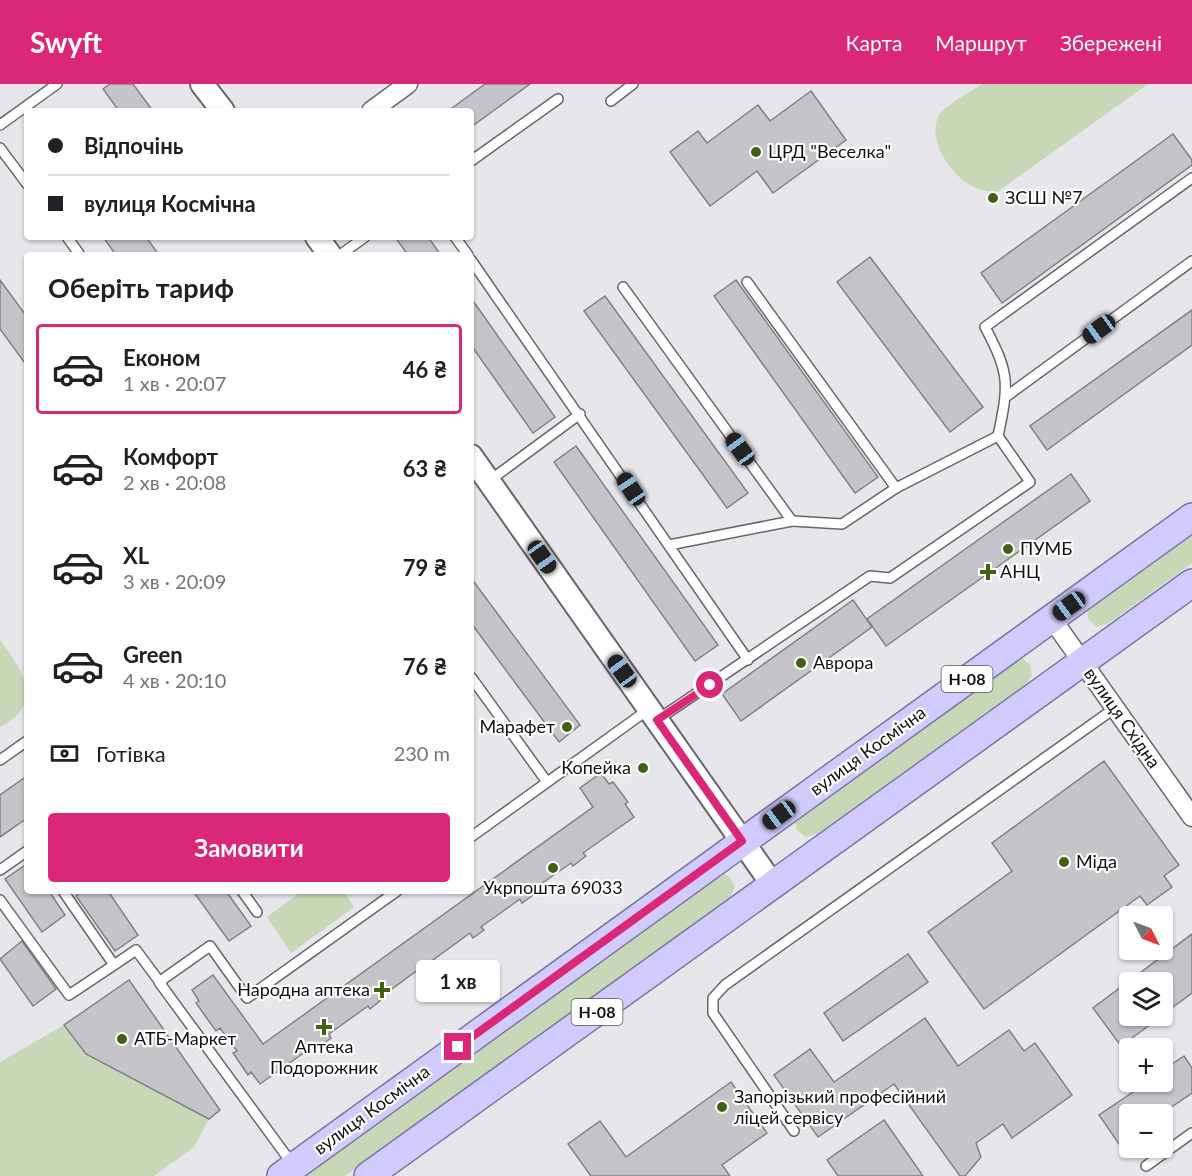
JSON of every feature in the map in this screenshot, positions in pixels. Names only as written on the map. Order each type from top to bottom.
[{"type":"main road","name":"вулиця Космічна","points":[[289,1170],[1192,518]]},
{"type":"main road","name":"Н-08","points":[[368,1176],[388,1168],[773,885],[1192,583]]},
{"type":"street","points":[[202,84],[221,108]]},
{"type":"street","points":[[374,108],[408,84]]},
{"type":"street","points":[[474,460],[773,885]]},
{"type":"street","name":"вулиця Східна","points":[[1052,619],[1192,817]]},
{"type":"lane","points":[[0,125],[57,84]]},
{"type":"lane","points":[[610,101],[633,84]]},
{"type":"lane","points":[[474,159],[558,99]]},
{"type":"lane","points":[[0,148],[24,180]]},
{"type":"lane","points":[[474,835],[547,782],[653,715],[748,660],[870,576],[890,578],[1030,482],[998,435],[1007,396],[1000,357],[985,327],[1192,178]]},
{"type":"lane","points":[[344,252],[361,240]]},
{"type":"lane","points":[[1007,396],[1192,261]]},
{"type":"lane","points":[[474,264],[580,414],[748,660]]},
{"type":"lane","points":[[747,282],[896,488]]},
{"type":"lane","points":[[624,287],[792,521]]},
{"type":"lane","points":[[489,481],[580,414]]},
{"type":"lane","points":[[669,545],[792,521],[842,524],[896,488],[998,435]]},
{"type":"lane","points":[[474,681],[547,782]]},
{"type":"lane","points":[[794,1131],[714,1013],[713,998],[724,985],[1115,708]]},
{"type":"lane","points":[[0,760],[24,743]]},
{"type":"lane","points":[[0,870],[24,853]]},
{"type":"lane","points":[[65,894],[114,965]]},
{"type":"lane","points":[[244,894],[257,912]]},
{"type":"lane","points":[[159,982],[210,946],[247,998],[393,894]]},
{"type":"lane","points":[[0,900],[69,995],[136,950],[285,1154],[289,1170]]},
{"type":"lane","points":[[1146,1166],[1192,1133]]},
{"type":"green space","points":[[982,84],[1148,84],[997,192],[973,187],[962,180],[942,154],[936,133],[936,123],[943,110]]},
{"type":"green space","points":[[1192,527],[1192,563],[1109,623],[1097,627],[1088,619],[1087,606]]},
{"type":"green space","points":[[0,640],[22,674],[24,702],[14,718],[0,727]]},
{"type":"green space","points":[[1022,658],[1030,665],[1032,675],[1026,684],[819,833],[806,837],[797,830],[795,820],[1010,659]]},
{"type":"green space","points":[[723,873],[731,878],[735,887],[730,897],[345,1176],[297,1176],[714,876]]},
{"type":"green space","points":[[298,894],[346,894],[354,907],[291,953],[267,917]]},
{"type":"green space","points":[[64,1025],[86,1054],[209,1119],[194,1147],[154,1176],[0,1176],[0,1062]]},
{"type":"building","points":[[110,84],[133,84],[151,108],[117,108],[103,89]]},
{"type":"building","points":[[485,84],[530,84],[474,125],[474,108],[452,108]]},
{"type":"building","name":"ЦРД \"Веселка\"","points":[[811,91],[846,140],[773,193],[757,171],[710,206],[670,152],[698,131],[707,143],[758,105],[770,121]]},
{"type":"building","points":[[1173,134],[1192,160],[1192,165],[1002,303],[981,273]]},
{"type":"building","points":[[105,240],[148,240],[157,252],[114,252]]},
{"type":"building","points":[[397,240],[430,240],[439,252],[406,252]]},
{"type":"building","points":[[870,257],[983,407],[950,432],[837,282]]},
{"type":"building","points":[[0,280],[24,313],[24,362],[0,329]]},
{"type":"building","points":[[736,280],[878,477],[855,493],[714,296]]},
{"type":"building","points":[[605,296],[748,493],[727,508],[584,311]]},
{"type":"building","points":[[474,302],[555,417],[533,433],[474,349]]},
{"type":"building","points":[[1192,310],[1192,345],[1047,450],[1030,426]]},
{"type":"building","points":[[576,446],[718,645],[695,661],[554,462]]},
{"type":"building","points":[[1071,474],[1090,501],[886,646],[867,619]]},
{"type":"building","points":[[474,582],[580,725],[559,742],[474,627]]},
{"type":"building","points":[[853,600],[872,627],[741,721],[722,694]]},
{"type":"building","points":[[1104,761],[1179,865],[1164,876],[1172,887],[1147,905],[1140,896],[1126,906],[1119,906],[1119,911],[984,1009],[928,932],[1012,871],[992,843]]},
{"type":"building","points":[[601,773],[609,784],[613,782],[628,802],[625,804],[634,817],[583,853],[586,856],[573,866],[571,863],[531,891],[533,895],[522,903],[520,899],[481,927],[484,930],[473,938],[470,933],[429,963],[431,966],[420,974],[418,970],[378,999],[380,1001],[370,1009],[368,1006],[329,1034],[331,1038],[321,1045],[319,1042],[260,1084],[251,1072],[248,1075],[233,1053],[237,1051],[220,1028],[216,1031],[196,1003],[199,1001],[192,990],[213,975],[263,1044],[593,807],[580,788]]},
{"type":"building","points":[[24,778],[24,820],[0,837],[0,795]]},
{"type":"building","points":[[24,866],[24,894],[51,894],[65,915],[42,932],[5,879]]},
{"type":"building","points":[[79,894],[110,894],[138,935],[115,951],[76,896]]},
{"type":"building","points":[[195,894],[228,894],[251,926],[229,941]]},
{"type":"building","points":[[1192,934],[1192,993],[1173,1007],[1173,972],[1141,972],[1157,960],[1173,960],[1173,948]]},
{"type":"building","points":[[22,941],[56,989],[33,1006],[0,959]]},
{"type":"building","points":[[908,954],[928,982],[843,1041],[824,1013]]},
{"type":"building","name":"АТБ-Маркет","points":[[129,980],[220,1110],[209,1119],[86,1054],[64,1025]]},
{"type":"building","points":[[1119,989],[1119,1026],[1148,1026],[1132,1038],[1119,1038],[1119,1043],[1093,1008]]},
{"type":"building","points":[[925,1018],[958,1066],[1009,1030],[1024,1051],[1035,1043],[1072,1095],[1012,1138],[1003,1124],[976,1143],[981,1157],[965,1176],[960,1176],[894,1084],[818,1137],[774,1075],[810,1049],[834,1082]]},
{"type":"building","points":[[1184,1056],[1192,1068],[1192,1093],[1173,1106],[1173,1104],[1119,1104],[1119,1144],[1099,1115],[1133,1092],[1173,1092],[1173,1064]]},
{"type":"building","name":"Запорізький професійний ліцей сервісу","points":[[731,1082],[767,1133],[722,1165],[730,1176],[591,1176],[568,1144],[600,1121],[626,1157]]},
{"type":"building","points":[[884,1120],[923,1176],[838,1176],[827,1160]]},
{"type":"place","name":"ЦРД \"Веселка\"","points":[[756,152]]},
{"type":"place","name":"ЗСШ №7","points":[[993,198]]},
{"type":"place","name":"ПУМБ","points":[[1008,549]]},
{"type":"place","name":"АНЦ","points":[[988,572]]},
{"type":"place","name":"Аврора","points":[[801,663]]},
{"type":"place","name":"Марафет","points":[[567,727]]},
{"type":"place","name":"Копейка","points":[[643,768]]},
{"type":"place","name":"Міда","points":[[1064,862]]},
{"type":"place","name":"Укрпошта 69033","points":[[553,868]]},
{"type":"place","name":"Народна аптека","points":[[382,990]]},
{"type":"place","name":"Аптека Подорожник","points":[[324,1027]]},
{"type":"place","name":"АТБ-Маркет","points":[[122,1039]]},
{"type":"place","name":"Запорізький професійний ліцей сервісу","points":[[722,1107]]},
{"type":"route","points":[[458,1047],[742,841],[657,720],[710,685]]}]
